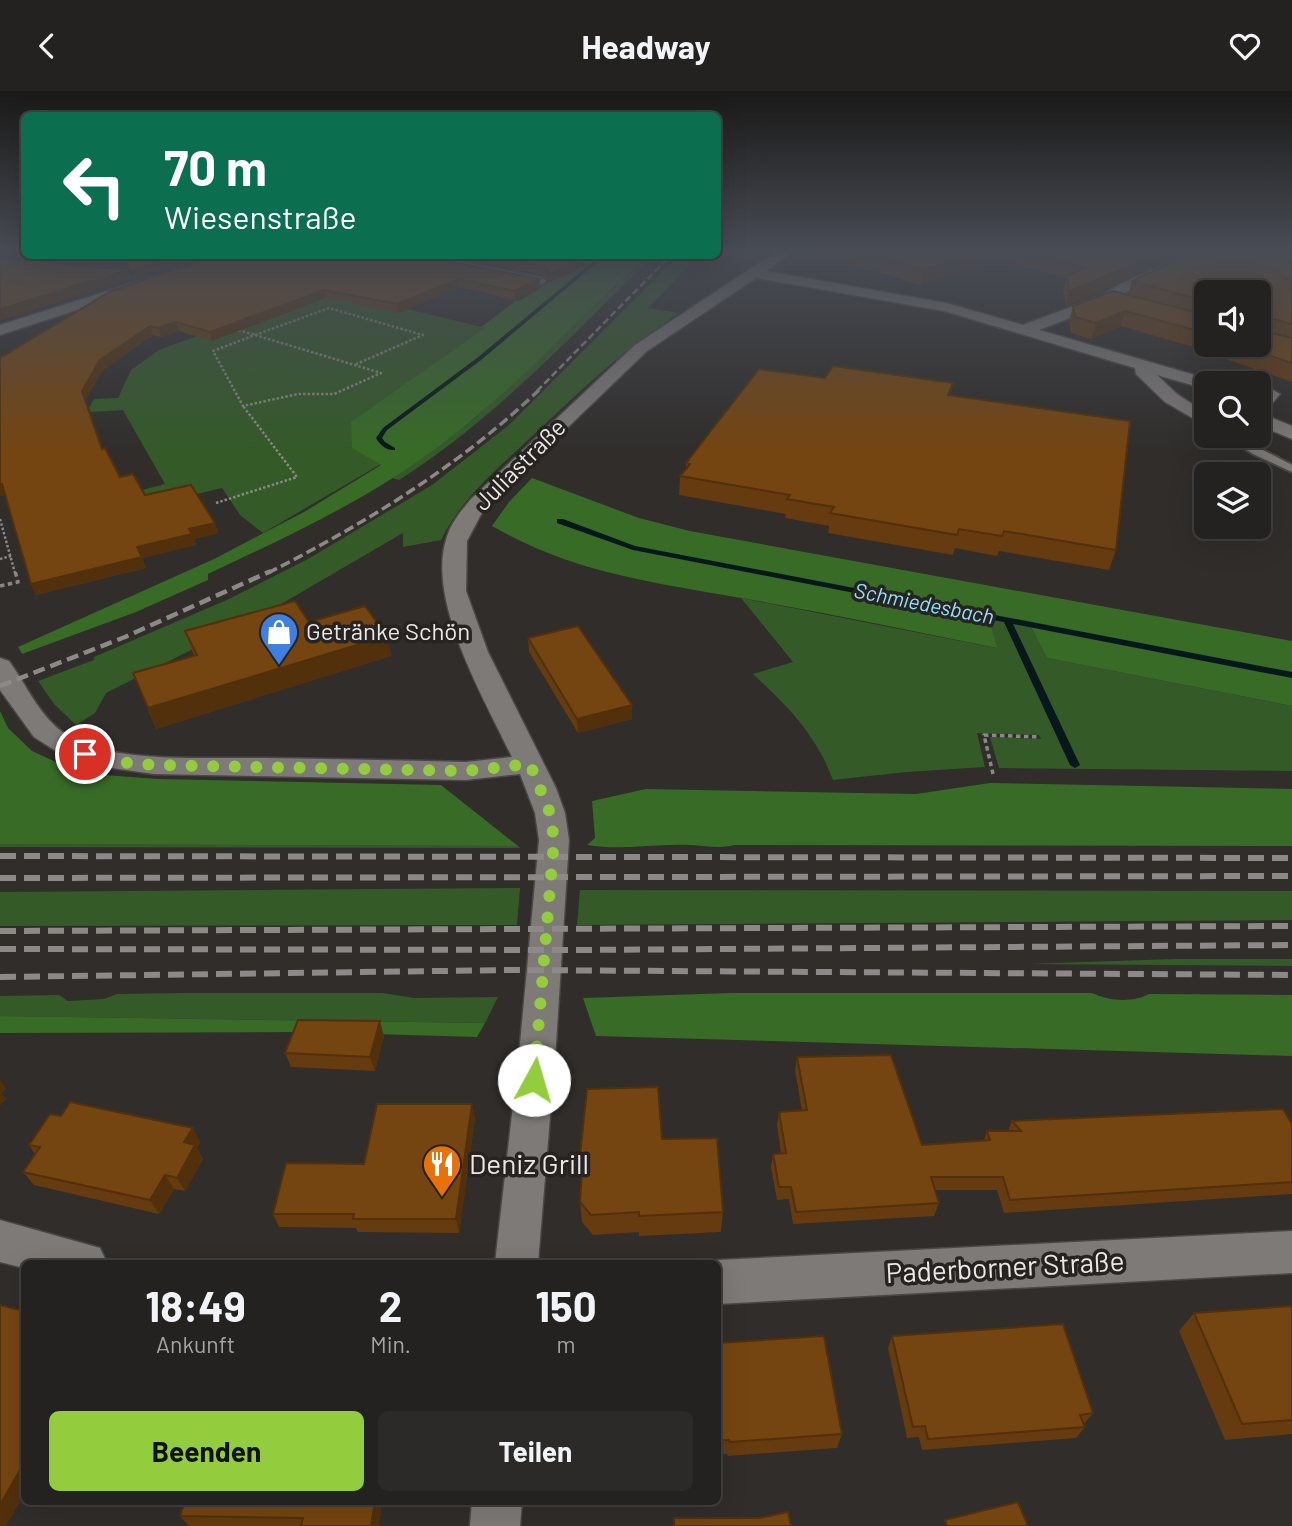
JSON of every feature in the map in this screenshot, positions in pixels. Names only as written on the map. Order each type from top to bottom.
[{"type":"street","points":[[0,330],[34,319]]},
{"type":"street","name":"Juliastraße","points":[[516,1260],[538,1044],[554,840],[550,813],[530,764],[475,652],[454,591],[456,541],[465,521],[478,503],[641,348],[685,319]]},
{"type":"street","points":[[986,319],[1194,383]]},
{"type":"street","points":[[1026,329],[1053,319]]},
{"type":"street","points":[[1139,367],[1171,398],[1194,413]]},
{"type":"street","points":[[1271,393],[1292,394]]},
{"type":"street","points":[[1271,426],[1292,433]]},
{"type":"street","points":[[0,666],[22,708],[44,734],[65,748],[104,761],[154,765],[466,771],[530,764]]},
{"type":"street","points":[[0,1241],[73,1260]]},
{"type":"street","name":"Paderborner Straße","points":[[721,1282],[1292,1252]]},
{"type":"street","points":[[495,1526],[497,1505]]},
{"type":"lane","points":[[1250,448],[1292,469]]},
{"type":"path","points":[[216,503],[297,477],[243,406],[213,351],[299,319]]},
{"type":"path","points":[[354,365],[424,335],[367,319]]},
{"type":"path","points":[[224,326],[381,373],[334,394],[298,394],[243,406]]},
{"type":"path","points":[[0,519],[18,582],[0,586]]},
{"type":"path","points":[[0,559],[11,556]]},
{"type":"path","points":[[993,774],[984,735],[1040,737]]},
{"type":"green space","points":[[243,319],[448,319],[486,328],[352,422],[353,448],[381,464],[263,533],[240,515],[222,488],[172,500],[165,535],[142,490],[165,484],[123,410],[91,412],[89,408],[94,399],[118,398],[131,370],[159,350]]},
{"type":"green space","points":[[492,319],[581,319],[474,418],[392,479],[332,513],[208,574],[208,580],[136,612],[22,654],[18,647],[214,559],[304,512],[381,465],[352,448],[351,422],[485,328],[481,327]]},
{"type":"green space","points":[[581,319],[589,319],[532,375],[468,431],[399,480],[392,478],[476,417]]},
{"type":"green space","points":[[615,319],[670,319],[601,373],[480,486],[459,511],[441,540],[403,547],[403,533],[219,640],[197,647],[106,693],[95,713],[76,725],[54,704],[38,681],[94,660],[94,657],[229,599],[308,559],[432,485],[509,425]]},
{"type":"green space","points":[[532,478],[639,518],[690,531],[1292,641],[1292,706],[1047,658],[1031,627],[989,619],[997,648],[644,581],[583,565],[553,555],[492,526],[509,502]]},
{"type":"green space","points":[[741,598],[996,648],[988,619],[1031,627],[1047,658],[1292,706],[1292,771],[999,768],[990,737],[1041,739],[1039,735],[977,733],[985,767],[833,780],[818,748],[800,722],[753,674],[793,662]]},
{"type":"green space","points":[[0,711],[8,728],[32,751],[69,768],[91,774],[158,779],[441,785],[518,846],[0,844]]},
{"type":"green space","points":[[990,783],[1292,789],[1292,846],[587,845],[595,838],[592,801],[646,789],[916,794]]},
{"type":"green space","points":[[0,844],[518,846],[520,848],[0,847]]},
{"type":"green space","points":[[520,888],[517,925],[0,926],[0,892]]},
{"type":"green space","points":[[580,890],[1292,891],[1292,920],[577,925]]},
{"type":"green space","points":[[1175,959],[1292,959],[1292,966],[1026,964]]},
{"type":"green space","points":[[383,993],[414,998],[498,997],[485,1023],[0,1016],[0,996],[59,995],[68,1001],[104,999],[117,994]]},
{"type":"green space","points":[[730,993],[1092,993],[1120,1000],[1149,994],[1292,995],[1292,1056],[596,1036],[583,998]]},
{"type":"green space","points":[[0,1016],[485,1023],[477,1037],[304,1032],[0,1033]]},
{"type":"building","points":[[65,319],[245,319],[210,332],[176,322],[158,328],[150,326],[100,360],[82,391],[102,449],[105,448],[120,477],[133,474],[145,495],[191,485],[215,523],[189,529],[192,534],[137,547],[142,557],[31,584],[0,484],[0,358]]},
{"type":"building","points":[[1082,319],[1106,319],[1096,323]]},
{"type":"building","points":[[1154,319],[1194,319],[1194,330]]},
{"type":"building","points":[[1273,319],[1292,319],[1292,324]]},
{"type":"building","points":[[1271,333],[1292,338],[1292,363],[1271,356]]},
{"type":"building","points":[[833,366],[953,383],[948,395],[1130,421],[1116,550],[1004,531],[1002,536],[959,529],[957,535],[830,513],[834,507],[787,499],[790,495],[680,476],[690,464],[686,463],[759,369],[825,378]]},
{"type":"building","points":[[295,601],[309,622],[365,606],[387,636],[148,708],[133,673],[197,655],[185,631]]},
{"type":"building","points":[[578,626],[632,705],[577,719],[528,638]]},
{"type":"building","points":[[298,1020],[380,1021],[370,1057],[285,1053]]},
{"type":"building","points":[[891,1055],[922,1145],[990,1140],[987,1131],[1021,1131],[1012,1121],[1283,1109],[1292,1124],[1292,1182],[1010,1200],[1003,1177],[931,1177],[939,1203],[796,1212],[791,1187],[779,1187],[773,1154],[786,1153],[779,1112],[807,1110],[797,1057]]},
{"type":"building","points":[[658,1087],[662,1139],[717,1138],[723,1212],[591,1215],[580,1202],[583,1156],[580,1156],[587,1089]]},
{"type":"building","points":[[70,1102],[193,1128],[184,1142],[195,1145],[177,1178],[165,1175],[150,1200],[23,1172],[40,1147],[29,1145],[50,1114],[61,1116]]},
{"type":"building","points":[[377,1104],[472,1104],[456,1219],[353,1219],[354,1214],[273,1214],[286,1163],[364,1164]]},
{"type":"building","points":[[0,1305],[21,1310],[21,1468],[0,1505]]},
{"type":"building","points":[[1292,1306],[1292,1420],[1242,1424],[1194,1313]]},
{"type":"building","points":[[1063,1324],[1093,1413],[1080,1415],[1085,1427],[928,1439],[925,1426],[913,1427],[892,1336]]},
{"type":"building","points":[[824,1336],[842,1434],[730,1442],[721,1440],[721,1343]]},
{"type":"building","points":[[1018,1502],[1028,1526],[947,1526],[945,1520]]},
{"type":"building","points":[[184,1505],[374,1505],[371,1526],[301,1526],[303,1518],[180,1516]]},
{"type":"building","points":[[788,1512],[791,1526],[674,1526],[674,1518],[759,1518]]},
{"type":"waterway","name":"Schmiedesbach","points":[[393,449],[379,438],[385,429],[479,359],[527,319]]},
{"type":"waterway","name":"Schmiedesbach","points":[[560,521],[633,548],[1007,620]]},
{"type":"waterway","name":"Schmiedesbach","points":[[1007,620],[1292,675]]},
{"type":"waterway","points":[[1007,620],[1075,765]]},
{"type":"railway","points":[[537,391],[608,319]]},
{"type":"railway","points":[[268,573],[340,534],[410,491],[477,444],[539,390]]},
{"type":"railway","points":[[0,686],[125,637],[271,571]]},
{"type":"railway","points":[[0,856],[1292,858]]},
{"type":"railway","points":[[0,878],[1292,876]]},
{"type":"railway","points":[[0,931],[1292,926]]},
{"type":"railway","points":[[0,949],[576,950],[1292,945]]},
{"type":"railway","points":[[0,977],[512,970],[1292,975]]},
{"type":"place","name":"Getränke Schön","points":[[279,666]]},
{"type":"place","name":"Deniz Grill","points":[[442,1198]]},
{"type":"route","points":[[85,754],[104,761],[154,765],[466,771],[530,764],[550,813],[554,840],[534,1080]]}]
